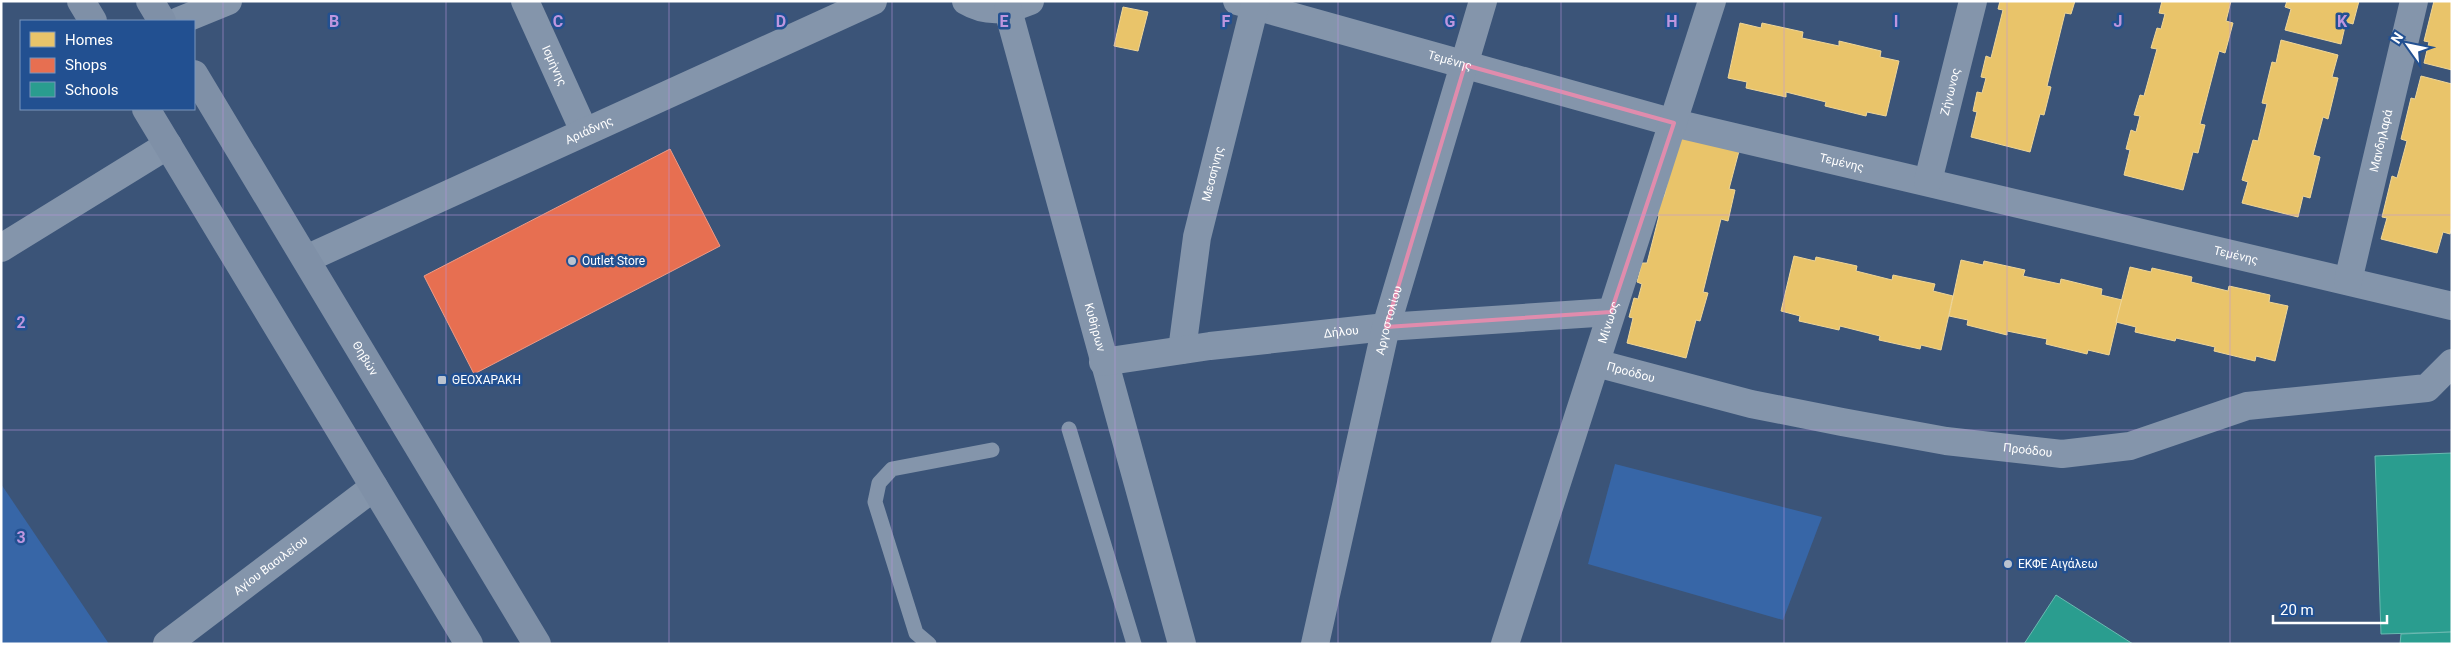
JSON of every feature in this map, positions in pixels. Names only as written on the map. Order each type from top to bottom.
[{"type":"main road","points":[[81,1],[92,20]]},
{"type":"main road","points":[[150,1],[161,20]]},
{"type":"main road","name":"Θηβών","points":[[195,76],[537,644]]},
{"type":"main road","points":[[147,110],[468,644]]},
{"type":"street","points":[[181,20],[228,1]]},
{"type":"street","name":"Ισμήνης","points":[[525,1],[584,131]]},
{"type":"street","name":"Αριάδνης","points":[[306,259],[873,1]]},
{"type":"street","points":[[966,1],[988,9],[1019,6]]},
{"type":"street","name":"Αργοστολίου","points":[[1315,644],[1386,327],[1483,1]]},
{"type":"street","name":"Μίνωος","points":[[1501,641],[1596,363],[1712,1]]},
{"type":"street","name":"Ζήνωνος","points":[[1928,181],[1973,1]]},
{"type":"street","name":"Μανδηλαρά","points":[[2348,281],[2414,1]]},
{"type":"street","name":"Τεμένης","points":[[1249,3],[1674,123],[1928,181],[2452,306]]},
{"type":"street","name":"Μεσσήνης","points":[[1182,350],[1197,236],[1249,3]]},
{"type":"street","name":"Κυθήρων","points":[[1019,6],[1103,362],[1182,644]]},
{"type":"street","points":[[1,248],[168,145]]},
{"type":"street","name":"Δήλου","points":[[1103,362],[1182,350],[1386,327],[1611,312]]},
{"type":"street","name":"Προόδου","points":[[1596,363],[1751,404],[1842,422],[1946,441],[2062,454],[2130,446],[2247,406],[2427,388],[2452,364]]},
{"type":"street","name":"Αγίου Βασιλείου","points":[[167,644],[374,488]]},
{"type":"lane","points":[[1069,428],[1134,644]]},
{"type":"lane","points":[[929,644],[916,633],[875,502],[879,482],[892,469],[992,450]]},
{"type":"highlighted area","points":[[1465,65],[1674,123],[1611,312],[1386,327]]},
{"type":"shaded area","points":[[1615,464],[1822,517],[1783,620],[1588,564]]},
{"type":"shaded area","points":[[1,484],[109,644],[1,644]]},
{"type":"building: Homes","points":[[2000,1],[2075,1],[2071,14],[2065,13],[2047,86],[2051,87],[2044,115],[2040,114],[2030,152],[1971,137],[1977,112],[1973,111],[1977,92],[1982,93],[1986,78],[1981,77],[1986,56],[1991,58],[2003,10],[1998,9]]},
{"type":"building: Homes","points":[[2162,1],[2231,1],[2226,21],[2233,23],[2225,53],[2219,51],[2200,124],[2205,125],[2198,153],[2193,152],[2183,190],[2124,175],[2130,150],[2126,149],[2131,130],[2136,132],[2140,116],[2134,115],[2140,95],[2144,96],[2157,49],[2151,48],[2157,28],[2161,29],[2165,14],[2159,13]]},
{"type":"building: Homes","points":[[2287,1],[2359,1],[2353,24],[2346,22],[2341,44],[2285,30],[2291,9],[2285,7]]},
{"type":"building: Homes","points":[[2434,1],[2452,1],[2452,70],[2424,63],[2429,42],[2424,41]]},
{"type":"building: Homes","points":[[1123,7],[1148,12],[1138,51],[1114,46]]},
{"type":"building: Homes","points":[[1740,23],[1761,28],[1762,23],[1803,32],[1802,38],[1839,46],[1839,41],[1881,51],[1880,57],[1899,61],[1886,116],[1867,112],[1866,116],[1825,106],[1826,102],[1786,92],[1786,97],[1746,88],[1747,82],[1728,78]]},
{"type":"building: Homes","points":[[2281,40],[2338,55],[2332,77],[2338,78],[2328,119],[2323,117],[2313,155],[2320,157],[2310,198],[2303,196],[2298,217],[2242,203],[2248,182],[2242,180],[2253,140],[2258,141],[2267,104],[2262,103],[2272,62],[2276,63]]},
{"type":"building: Homes","points":[[2421,76],[2452,84],[2452,226],[2450,234],[2443,232],[2437,253],[2381,239],[2387,218],[2382,217],[2392,176],[2397,178],[2407,141],[2401,139],[2411,98],[2415,99]]},
{"type":"building: Homes","points":[[1679,135],[1739,151],[1729,189],[1735,190],[1728,221],[1721,219],[1703,292],[1708,293],[1700,321],[1696,320],[1686,358],[1627,343],[1633,318],[1629,317],[1634,298],[1638,299],[1642,284],[1637,282],[1642,263],[1647,263],[1659,216],[1655,215],[1659,196],[1664,197]]},
{"type":"building: Homes","points":[[1794,256],[1815,261],[1816,257],[1857,266],[1856,271],[1892,280],[1893,275],[1935,284],[1933,291],[1953,296],[1941,350],[1921,345],[1920,349],[1879,340],[1880,336],[1840,326],[1839,330],[1799,321],[1800,316],[1781,311]]},
{"type":"building: Homes","points":[[1961,260],[1983,265],[1984,261],[2025,270],[2023,276],[2060,284],[2061,279],[2102,289],[2101,295],[2122,300],[2109,355],[2088,350],[2087,354],[2046,344],[2047,339],[2007,331],[2007,335],[1967,325],[1968,320],[1949,316]]},
{"type":"building: Homes","points":[[2130,267],[2151,272],[2152,268],[2192,277],[2191,282],[2228,291],[2229,286],[2270,295],[2269,302],[2288,306],[2275,361],[2256,356],[2255,361],[2214,351],[2215,347],[2176,338],[2175,341],[2135,332],[2136,327],[2116,322]]},
{"type":"building: Shops","name":"Outlet Store","points":[[670,149],[720,246],[474,374],[424,276]]},
{"type":"building: Schools","points":[[2452,453],[2452,632],[2381,634],[2375,456]]},
{"type":"building: Schools","points":[[2056,595],[2133,644],[2024,644]]},
{"type":"building: Schools","points":[[2452,632],[2452,644],[2400,644],[2401,634]]},
{"type":"place","name":"Outlet Store","points":[[572,261]]},
{"type":"place","name":"ΘΕΟΧΑΡΑΚΗ","points":[[442,380]]},
{"type":"place","name":"ΕΚΦΕ Αιγάλεω","points":[[2008,564]]}]
